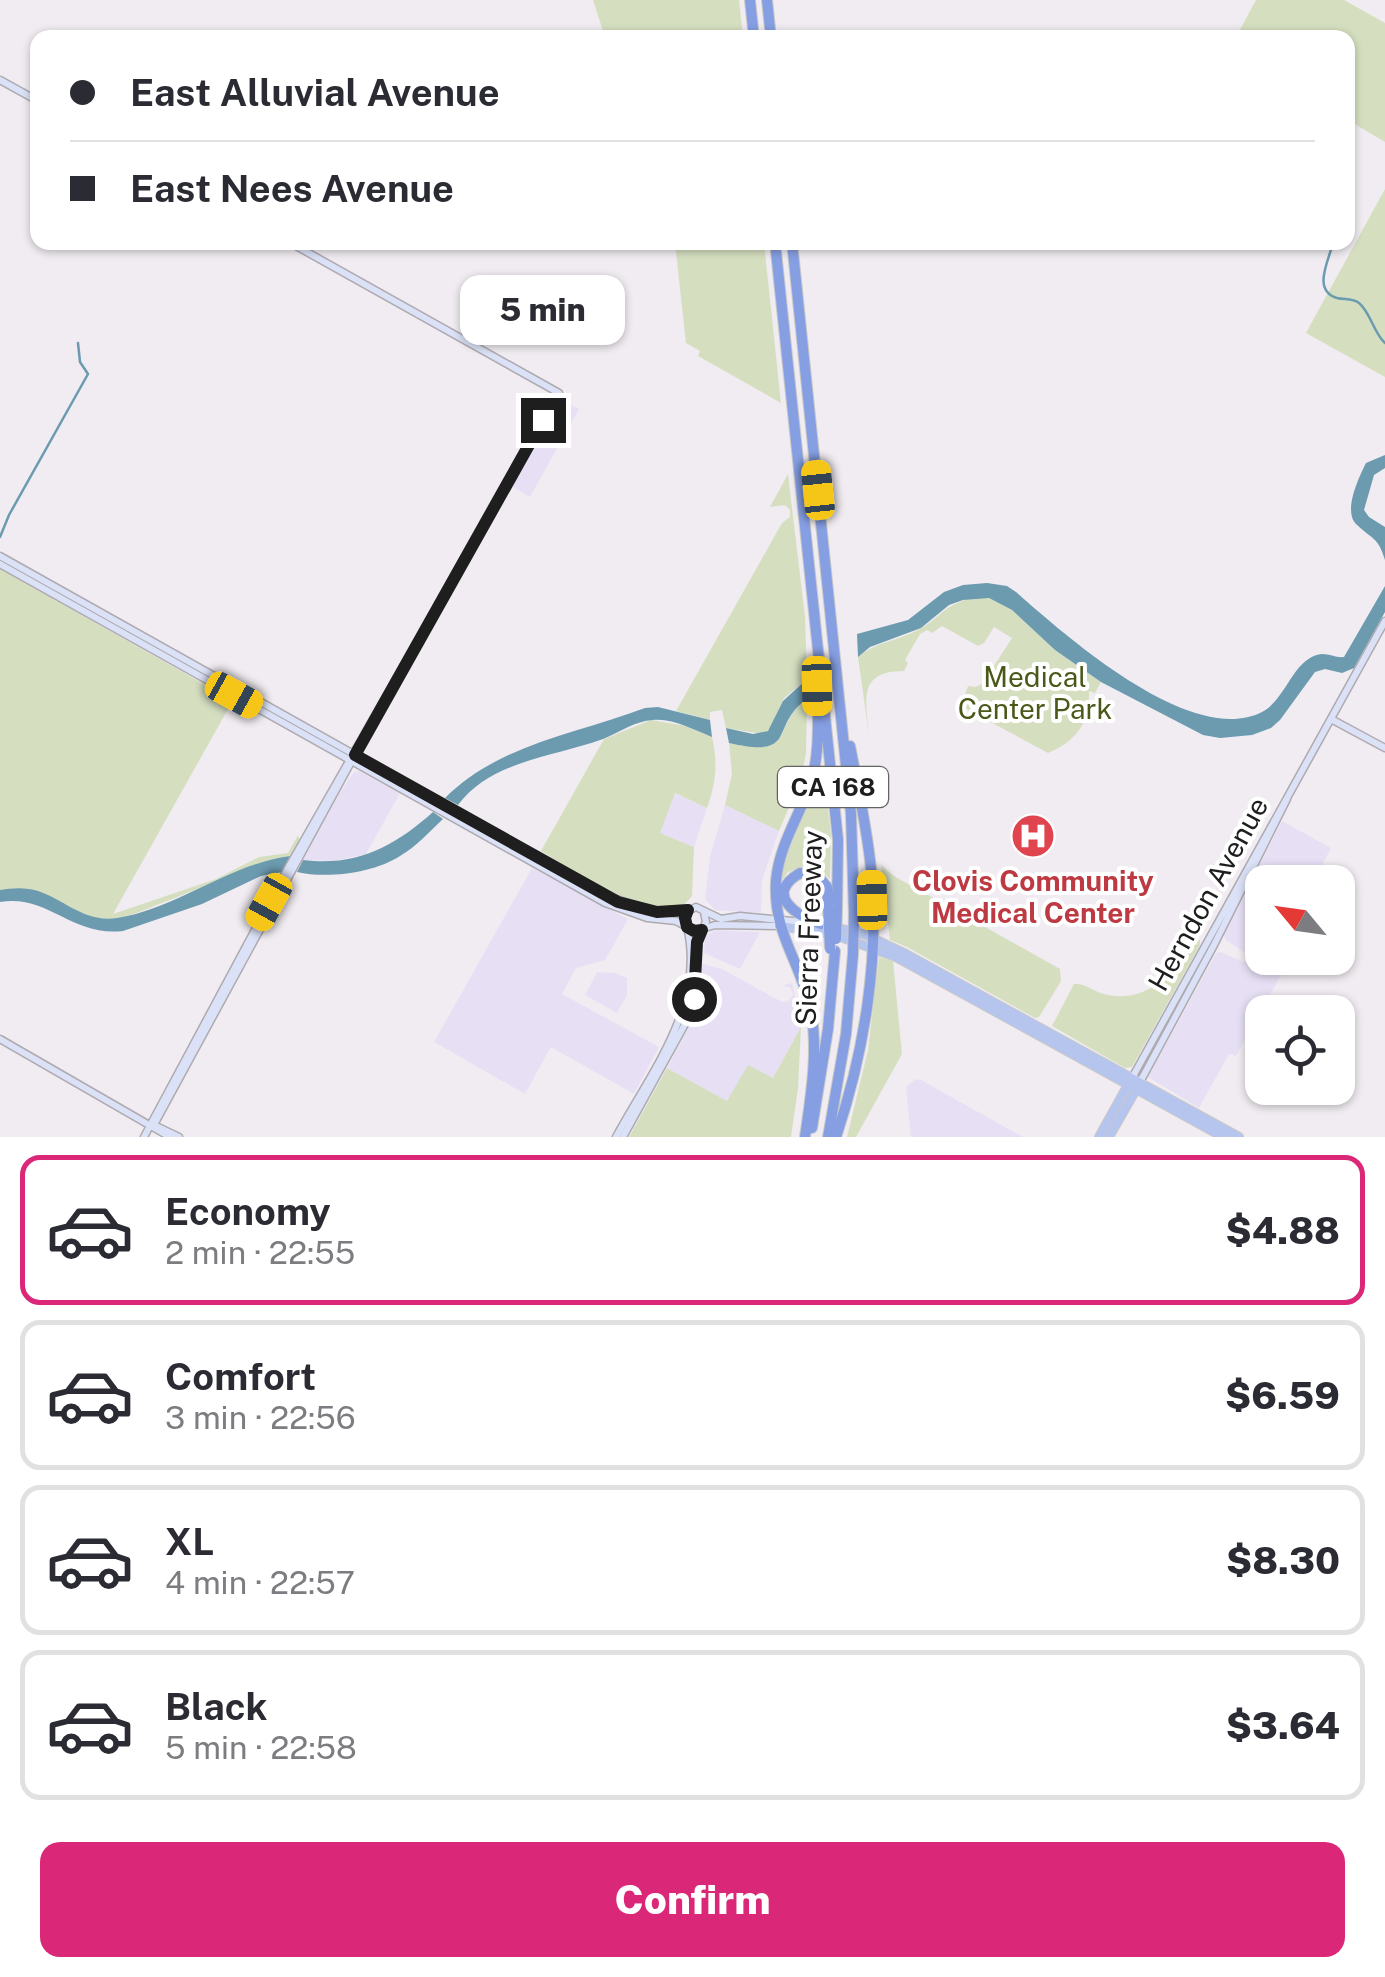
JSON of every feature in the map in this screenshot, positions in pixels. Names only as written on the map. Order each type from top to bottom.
[{"type":"highway","points":[[750,0],[753,30]]},
{"type":"highway","points":[[767,0],[770,30]]},
{"type":"highway","name":"Sierra Freeway","points":[[776,250],[838,840],[832,993],[808,1137]]},
{"type":"highway","name":"Sierra Freeway","points":[[793,250],[853,839],[854,954],[844,1051],[828,1137]]},
{"type":"highway","points":[[808,1137],[811,1012],[778,923],[778,865],[815,764],[818,664]]},
{"type":"highway","points":[[836,1137],[850,1095],[863,1032],[872,942],[871,870],[840,702]]},
{"type":"highway","points":[[822,924],[797,915],[790,908],[784,896],[787,884],[800,873],[818,876],[833,908]]},
{"type":"main road","points":[[0,80],[30,97]]},
{"type":"main road","points":[[144,1137],[192,1058],[226,982],[558,393],[303,250]]},
{"type":"main road","points":[[0,556],[619,909],[654,919],[676,920],[694,931],[719,925],[778,923],[872,942]]},
{"type":"main road","points":[[0,564],[616,900]]},
{"type":"main road","name":"Herndon Avenue","points":[[1110,1137],[1133,1085],[1385,621]]},
{"type":"main road","points":[[1331,718],[1385,748]]},
{"type":"main road","points":[[170,1137],[151,1119],[351,768],[353,758]]},
{"type":"main road","points":[[574,886],[657,912],[696,908],[721,919],[822,924],[872,942],[1223,1137]]},
{"type":"main road","points":[[619,1137],[683,1014],[691,955],[685,918],[688,910]]},
{"type":"main road","points":[[619,1137],[690,1015],[704,911]]},
{"type":"main road","points":[[0,1039],[179,1137]]},
{"type":"main road","points":[[1133,1085],[1239,1137]]},
{"type":"main road","name":"Herndon Avenue","points":[[1099,1137],[1133,1085]]},
{"type":"shaded area","points":[[562,400],[579,409],[530,497],[511,486]]},
{"type":"shaded area","points":[[354,772],[400,793],[366,854],[333,861],[303,860],[339,794]]},
{"type":"shaded area","points":[[674,793],[707,808],[694,847],[660,833]]},
{"type":"shaded area","points":[[725,805],[779,831],[762,880],[761,913],[715,910],[705,899],[710,857]]},
{"type":"shaded area","points":[[1282,821],[1331,848],[1322,865],[1259,865]]},
{"type":"shaded area","points":[[532,868],[628,919],[605,960],[576,968],[562,994],[659,1047],[634,1094],[551,1047],[525,1094],[434,1042]]},
{"type":"shaded area","points":[[1245,892],[1245,953],[1223,934]]},
{"type":"shaded area","points":[[715,930],[760,932],[740,969],[704,953],[705,936]]},
{"type":"shaded area","points":[[1216,953],[1245,962],[1245,975],[1281,975],[1270,995],[1245,995],[1245,1040],[1236,1056],[1229,1054],[1199,1108],[1148,1077]]},
{"type":"shaded area","points":[[703,964],[722,969],[782,1002],[789,1001],[793,994],[790,987],[782,986],[792,983],[800,1017],[801,1027],[773,1078],[727,1101],[667,1068],[691,1023]]},
{"type":"shaded area","points":[[597,972],[627,978],[627,995],[617,1013],[585,995]]},
{"type":"shaded area","points":[[916,1079],[1023,1137],[911,1137],[906,1087]]},
{"type":"green space","points":[[593,0],[739,0],[742,30],[603,30]]},
{"type":"green space","points":[[1256,0],[1344,0],[1385,23],[1385,142],[1355,124],[1355,30],[1240,30]]},
{"type":"green space","points":[[1385,189],[1385,377],[1306,333],[1355,250]]},
{"type":"green space","points":[[676,250],[765,250],[781,403],[698,356],[700,351],[686,343]]},
{"type":"green space","points":[[788,474],[805,617],[807,679],[784,698],[770,729],[762,734],[726,728],[722,710],[710,712],[710,720],[676,711],[782,523],[790,517],[785,505],[770,507]]},
{"type":"green space","points":[[0,569],[264,718],[232,702],[113,914],[216,879],[259,857],[288,853],[298,835],[300,841],[292,855],[110,919],[81,913],[33,892],[0,890]]},
{"type":"green space","name":"Medical Center Park","points":[[978,597],[1012,610],[1055,650],[1101,682],[1095,693],[1089,691],[1087,712],[1074,737],[1048,753],[961,706],[968,686],[983,683],[1012,638],[994,627],[978,646],[942,626],[932,633],[927,630],[920,634],[905,660],[908,663],[904,671],[889,672],[871,682],[866,699],[869,735],[858,657],[916,631],[957,603]]},
{"type":"green space","points":[[807,699],[806,753],[801,779],[779,831],[725,805],[732,774],[729,743],[751,747],[775,743],[796,709]]},
{"type":"green space","points":[[651,720],[686,726],[712,737],[714,746],[715,773],[707,808],[675,793],[660,833],[694,847],[692,896],[681,908],[662,908],[625,899],[541,851],[604,739]]},
{"type":"green space","points":[[823,763],[831,835],[830,879],[821,871],[803,866],[788,872],[781,881],[789,851]]},
{"type":"green space","points":[[881,865],[1060,969],[1061,981],[1039,1017],[890,940]]},
{"type":"green space","points":[[1194,939],[1200,940],[1200,945],[1132,1067],[1125,1068],[1052,1026],[1074,984],[1104,994],[1133,995],[1168,974]]},
{"type":"green space","points":[[879,957],[893,961],[902,1054],[856,1137],[847,1137],[868,1050]]},
{"type":"green space","points":[[801,1027],[791,1137],[629,1137],[667,1068],[727,1101],[748,1065],[773,1078]]},
{"type":"water","points":[[1385,455],[1385,468],[1374,475],[1364,510],[1385,527],[1385,560],[1377,542],[1356,524],[1351,511],[1366,463]]},
{"type":"water","points":[[987,583],[1007,586],[1016,592],[1097,659],[1132,682],[1201,715],[1233,719],[1271,706],[1297,670],[1312,657],[1344,657],[1385,586],[1385,612],[1354,668],[1342,673],[1325,669],[1315,672],[1271,728],[1252,735],[1220,738],[1203,735],[1101,682],[1055,650],[1012,610],[989,598],[949,605],[921,628],[870,647],[858,657],[857,634],[908,620],[944,592]]},
{"type":"water","points":[[807,679],[807,699],[795,709],[775,743],[751,747],[729,743],[726,728],[753,734],[768,731],[783,701]]},
{"type":"water","points":[[658,707],[710,720],[712,737],[676,723],[646,721],[603,739],[506,769],[472,790],[458,805],[445,798],[489,765],[539,742]]},
{"type":"water","points":[[433,812],[443,819],[412,848],[389,862],[350,873],[297,872],[303,860],[341,860],[374,851],[404,835]]},
{"type":"water","points":[[290,856],[282,872],[261,876],[202,904],[123,931],[89,928],[32,904],[0,902],[0,890],[29,889],[85,914],[117,918],[161,906],[246,868]]},
{"type":"waterway","points":[[1331,250],[1324,273],[1325,288],[1337,298],[1359,303],[1385,343]]},
{"type":"waterway","points":[[0,537],[88,374],[80,362],[78,343]]},
{"type":"place","name":"Clovis Community Medical Center","points":[[1033,836]]},
{"type":"route","points":[[543,420],[355,755],[618,902],[673,914],[688,910],[687,927],[702,930],[697,942],[694,999]]}]
